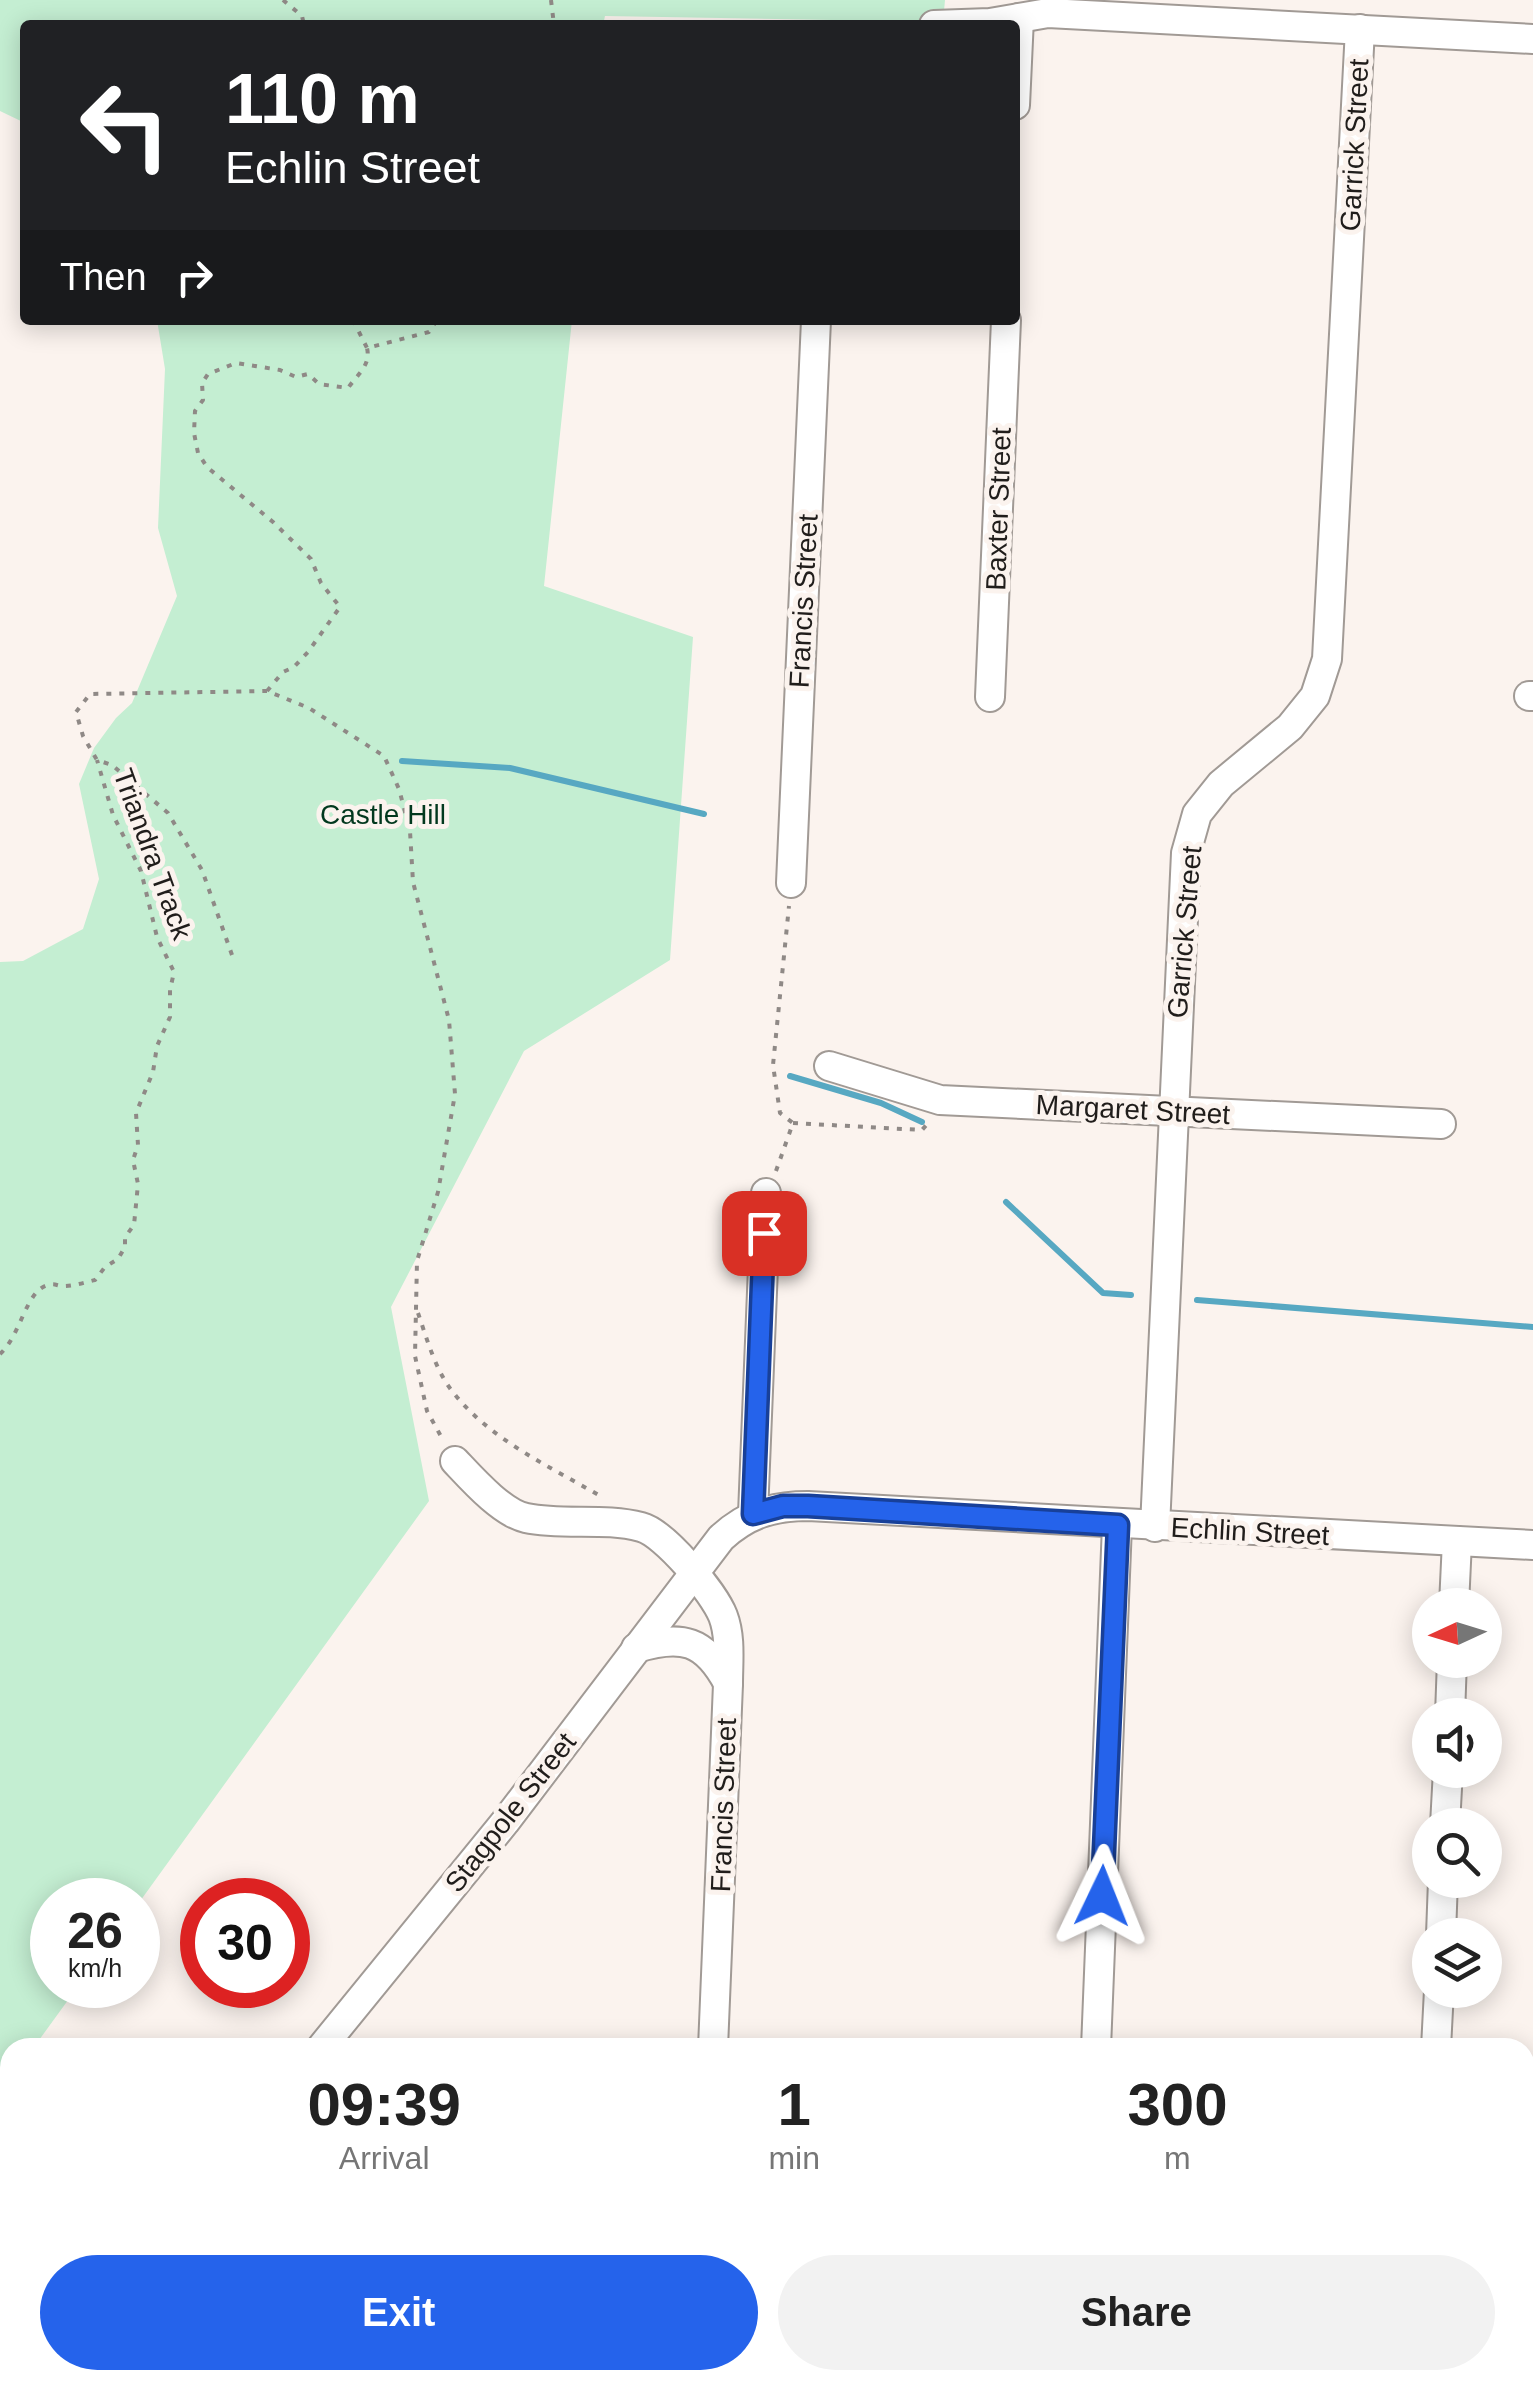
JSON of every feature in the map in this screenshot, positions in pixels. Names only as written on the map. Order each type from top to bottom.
[{"type":"street","points":[[1007,20],[1048,12],[1533,39]]},
{"type":"street","name":"Garrick Street","points":[[1156,1527],[1186,852],[1197,814],[1221,784],[1290,726],[1315,696],[1327,660],[1360,29]]},
{"type":"street","name":"Francis Street","points":[[791,882],[816,325]]},
{"type":"street","name":"Baxter Street","points":[[990,697],[1006,325]]},
{"type":"street","name":"Margaret Street","points":[[830,1066],[940,1100],[1441,1124]]},
{"type":"street","points":[[694,1573],[721,1538],[753,1514],[766,1193]]},
{"type":"street","name":"Francis Street","points":[[455,1461],[486,1492],[523,1518],[642,1527],[656,1533],[694,1573],[722,1612],[728,1644],[728,1684],[713,2038]]},
{"type":"street","name":"Echlin Street","points":[[753,1514],[783,1506],[808,1506],[1533,1545]]},
{"type":"street","points":[[1096,2038],[1118,1525]]},
{"type":"street","points":[[1455,1588],[1457,1541]]},
{"type":"street","name":"Stagpole Street","points":[[329,2038],[504,1822],[694,1573]]},
{"type":"street","points":[[636,1648],[659,1641],[689,1643],[716,1660],[728,1684]]},
{"type":"street","points":[[1437,2038],[1438,2008]]},
{"type":"path","points":[[283,0],[303,20]]},
{"type":"path","points":[[268,692],[283,672],[308,652],[340,607],[321,584],[311,559],[207,467],[198,453],[194,433],[196,412],[203,400],[202,384],[208,374],[236,363],[280,370],[296,377],[308,374],[319,384],[348,388],[370,358],[356,325]]},
{"type":"path","points":[[367,348],[428,332],[433,325]]},
{"type":"path","points":[[232,955],[202,870],[168,813],[112,765],[98,760],[83,736],[76,712],[90,694],[268,692],[309,708],[384,756],[399,788],[410,831],[413,882],[449,1020],[455,1094],[438,1192],[417,1261],[416,1356],[428,1411],[455,1461]]},
{"type":"path","name":"Triandra Track","points":[[0,1354],[22,1325],[29,1300],[37,1290],[51,1284],[66,1286],[96,1280],[125,1247],[136,1210],[136,1113],[170,1018],[174,972],[157,937],[141,871],[113,815],[98,760]]},
{"type":"path","points":[[791,882],[773,1065],[780,1113],[793,1123],[922,1130],[940,1100]]},
{"type":"path","points":[[766,1193],[793,1123]]},
{"type":"path","points":[[417,1310],[450,1388],[486,1428],[605,1498]]},
{"type":"green space","points":[[0,0],[945,0],[943,20],[605,16],[604,20],[20,20],[20,121],[0,111]]},
{"type":"green space","name":"Castle Hill","points":[[158,325],[571,325],[544,586],[693,637],[670,960],[524,1051],[391,1307],[429,1501],[157,1878],[30,1878],[30,2008],[62,2008],[41,2038],[0,2038],[0,962],[23,961],[83,929],[99,879],[79,784],[94,748],[132,703],[177,596],[158,528],[165,369]]},
{"type":"waterway","points":[[402,761],[510,768],[704,814]]},
{"type":"waterway","points":[[790,1076],[881,1103],[922,1122]]},
{"type":"waterway","points":[[1006,1202],[1103,1293],[1131,1295]]},
{"type":"waterway","points":[[1197,1300],[1533,1327]]},
{"type":"route","points":[[764,1233],[753,1514],[783,1506],[808,1506],[1118,1525],[1102,1896]]}]
